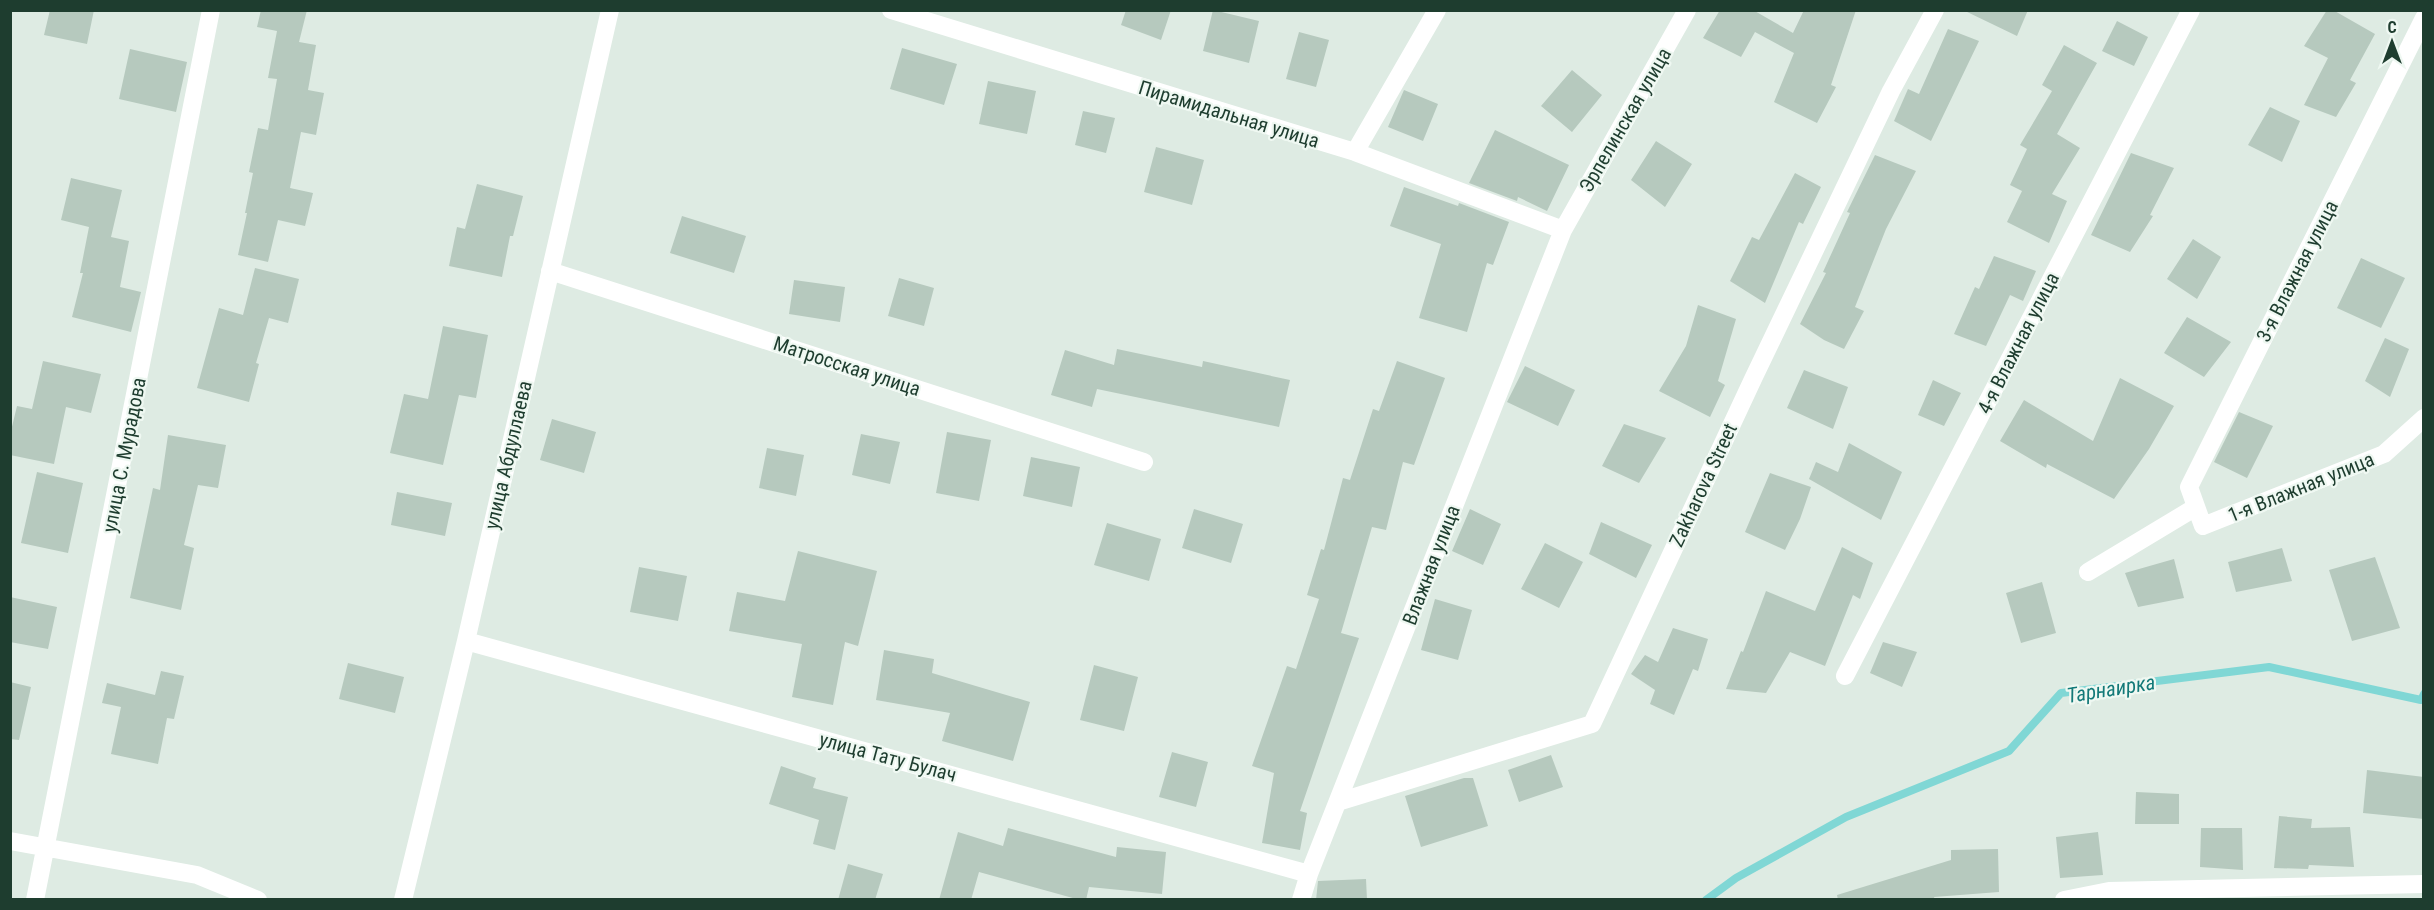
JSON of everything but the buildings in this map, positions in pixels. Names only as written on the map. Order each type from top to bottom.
[{"type":"street","name":"улица С. Мурадова","points":[[35,900],[47,849],[211,10]]},
{"type":"street","name":"улица Абдуллаева","points":[[403,900],[466,641],[610,10]]},
{"type":"street","name":"Пирамидальная улица","points":[[891,10],[1354,152],[1563,230]]},
{"type":"street","points":[[1354,152],[1437,10]]},
{"type":"street","name":"Эрпелинская улица","points":[[1563,230],[1687,10]]},
{"type":"street","name":"Zakharova Street","points":[[1338,802],[1592,724],[1891,91],[1935,10]]},
{"type":"street","name":"4-я Влажная улица","points":[[1845,676],[2191,10]]},
{"type":"street","name":"3-я Влажная улица","points":[[2203,526],[2189,487],[2424,18]]},
{"type":"street","name":"Влажная улица","points":[[1301,900],[1309,874],[1563,230]]},
{"type":"street","name":"Матросская улица","points":[[550,272],[1144,462]]},
{"type":"street","name":"1-я Влажная улица","points":[[2203,526],[2384,454],[2424,418]]},
{"type":"street","points":[[2088,572],[2196,507]]},
{"type":"street","name":"улица Тату Булач","points":[[466,641],[1309,874]]},
{"type":"street","points":[[10,841],[197,875],[258,900]]},
{"type":"street","points":[[2064,900],[2109,891],[2424,884]]},
{"type":"waterway","name":"Тарнаирка","points":[[1706,900],[1736,878],[1846,817],[2009,751],[2061,693],[2269,667],[2421,700],[2424,694]]}]
